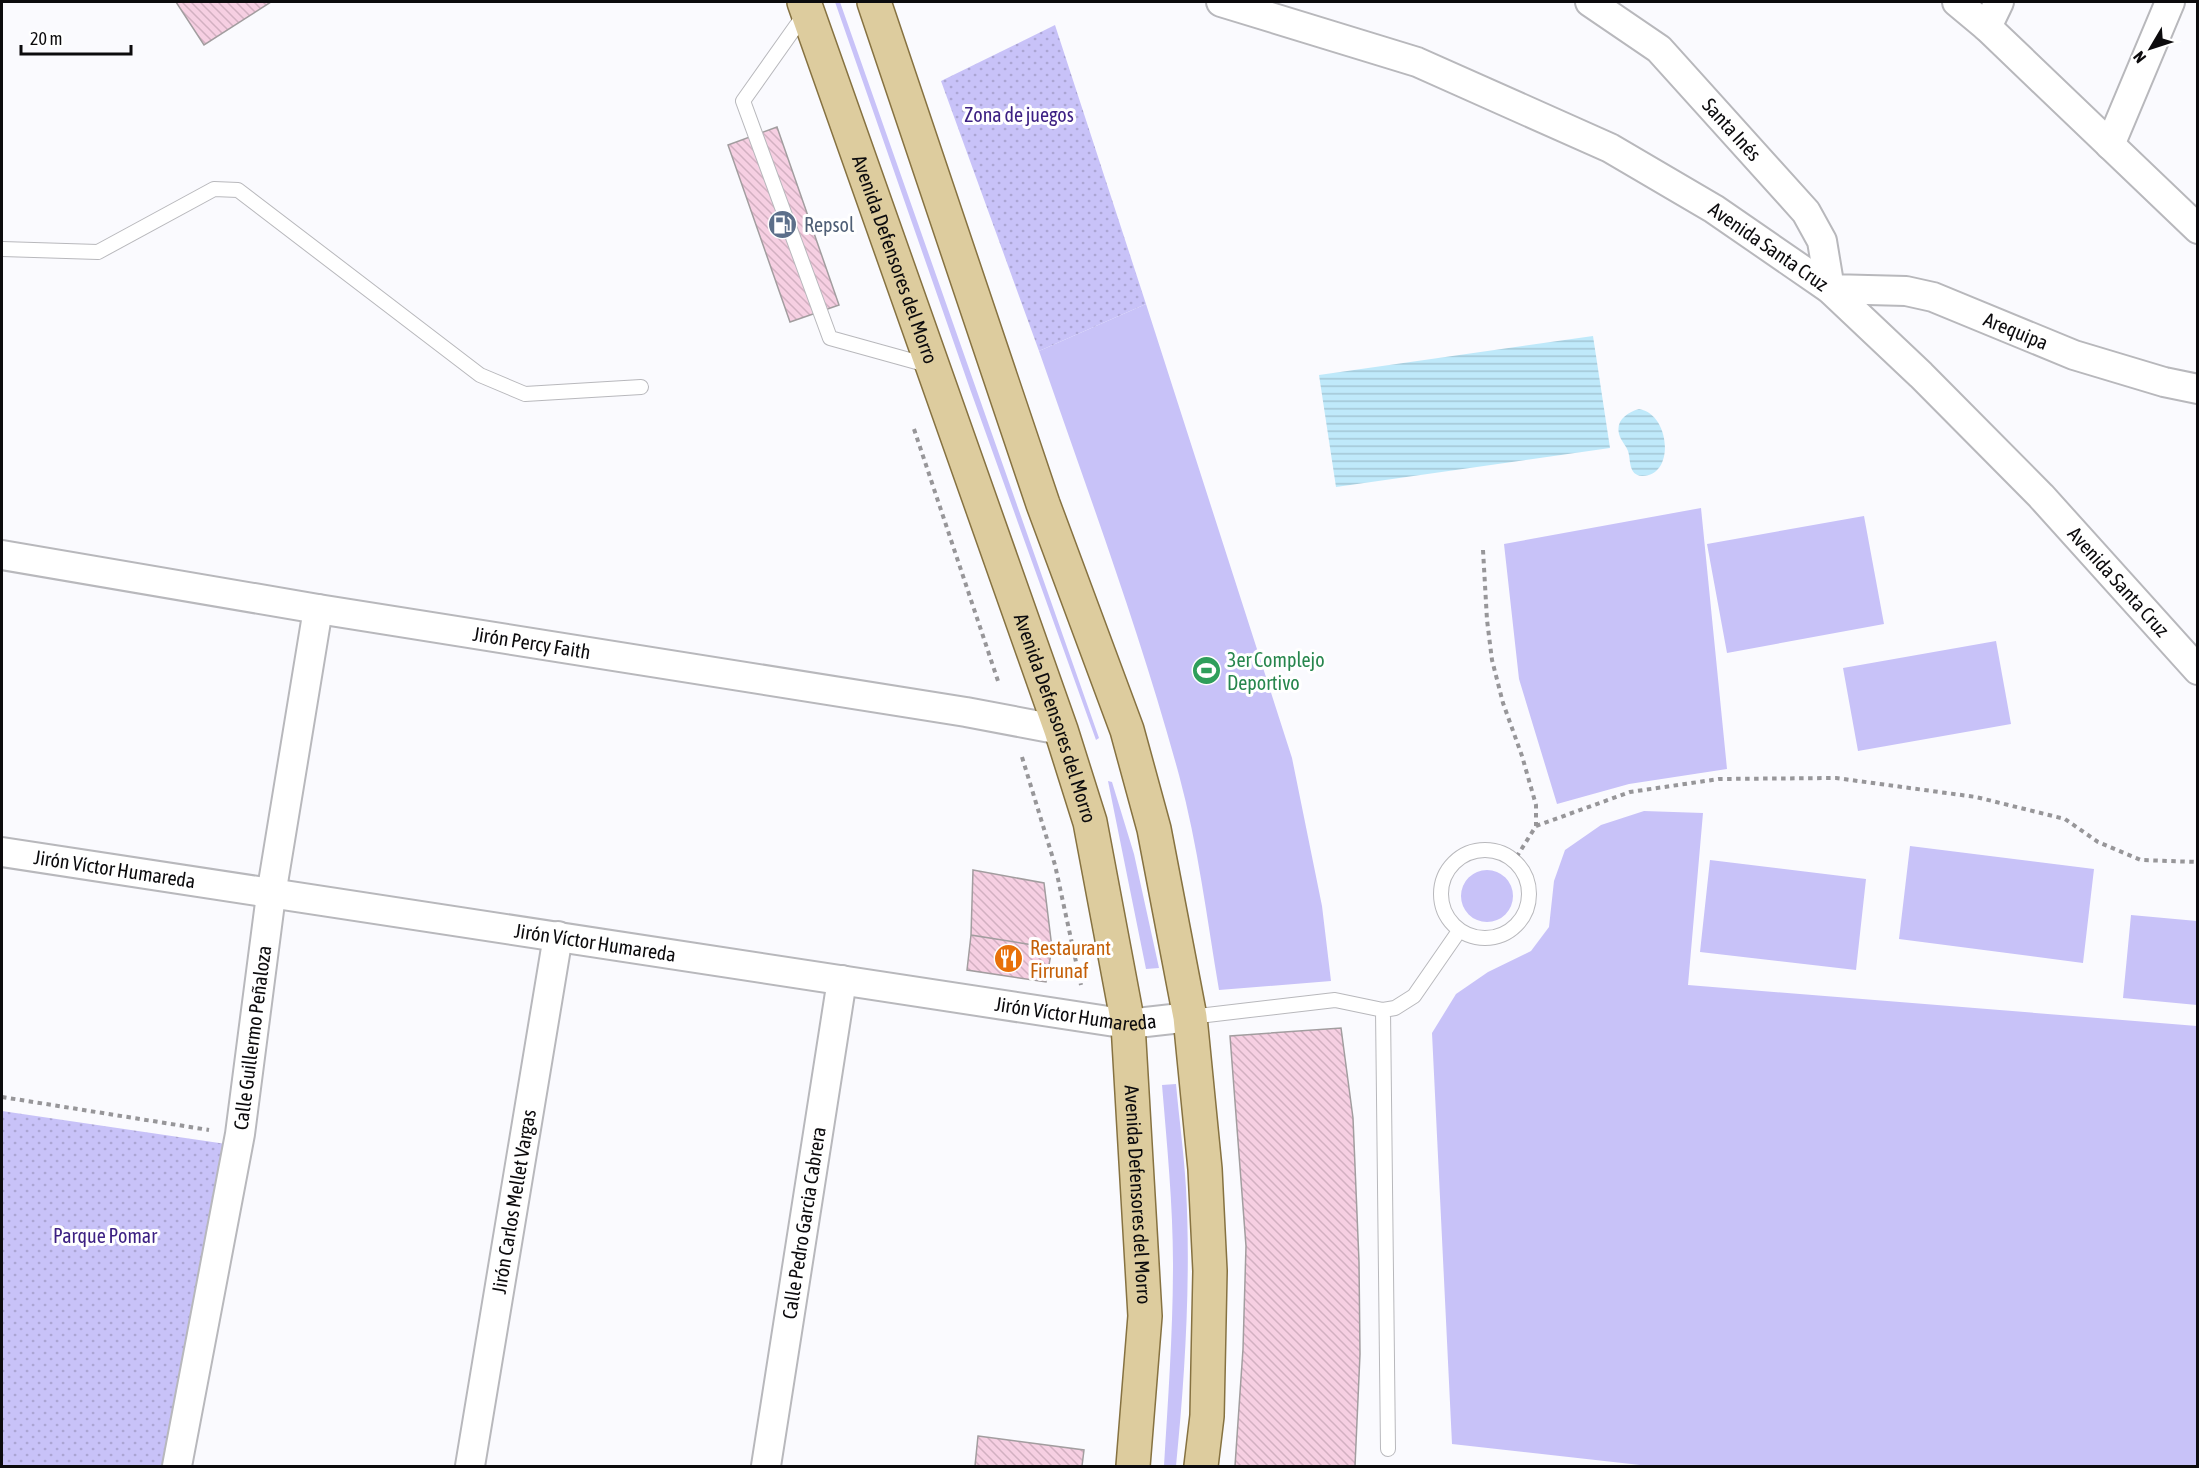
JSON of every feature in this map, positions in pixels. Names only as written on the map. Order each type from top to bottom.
[{"type":"main road","points":[[874,2],[1043,504],[1127,730],[1154,829],[1190,1017],[1205,1169],[1210,1271],[1207,1416],[1201,1467]]},
{"type":"main road","name":"Avenida Defensores del Morro","points":[[806,6],[1061,730],[1090,822],[1128,1024],[1145,1316],[1133,1467]]},
{"type":"street","name":"Avenida Santa Cruz","points":[[1221,2],[1417,62],[1610,148],[1714,209],[1830,289],[1922,375],[2042,496],[2198,670]]},
{"type":"street","name":"Santa Inés","points":[[1590,2],[1659,49],[1806,212],[1822,241],[1830,289]]},
{"type":"street","points":[[1957,2],[1987,27],[2198,229]]},
{"type":"street","points":[[1987,27],[1999,2]]},
{"type":"street","points":[[2110,145],[2170,2]]},
{"type":"street","name":"Arequipa","points":[[1830,289],[1906,291],[1933,297],[2074,355],[2164,382],[2198,389]]},
{"type":"street","name":"Jirón Percy Faith","points":[[2,555],[318,609],[966,712],[1061,730]]},
{"type":"street","name":"Calle Guillermo Peñaloza","points":[[177,1467],[240,1134],[271,895],[318,609]]},
{"type":"street","name":"Jirón Víctor Humareda","points":[[2,852],[271,895],[558,936],[1128,1024],[1190,1017]]},
{"type":"street","name":"Jirón Carlos Mellet Vargas","points":[[470,1467],[558,936]]},
{"type":"street","name":"Calle Pedro Garcia Cabrera","points":[[766,1467],[842,980]]},
{"type":"lane","points":[[806,6],[743,101],[830,338],[933,366]]},
{"type":"lane","points":[[2,249],[98,252],[214,189],[238,190],[480,375],[525,394],[641,387]]},
{"type":"lane","points":[[1479,850],[1494,850],[1514,861],[1527,878],[1530,892],[1529,906],[1523,919],[1513,930],[1501,936],[1486,939],[1472,937],[1459,931],[1448,920],[1442,906],[1440,891],[1444,876],[1452,864],[1464,855],[1479,850]]},
{"type":"lane","points":[[1190,1017],[1335,1000],[1383,1010],[1395,1008],[1414,996],[1459,931]]},
{"type":"lane","points":[[1383,1010],[1388,1449]]},
{"type":"path","points":[[1483,550],[1492,660],[1503,703],[1536,805],[1536,826],[1514,861]]},
{"type":"path","points":[[1536,826],[1630,792],[1719,779],[1836,778],[1976,797],[2066,819],[2098,842],[2141,860],[2198,861]]},
{"type":"path","points":[[2,1098],[240,1134]]},
{"type":"green space","points":[[835,2],[840,2],[1099,738],[1096,740],[970,389]]},
{"type":"green space","name":"Zona de juegos","points":[[1055,25],[1146,304],[1039,351],[941,81]]},
{"type":"green space","name":"3er Complejo Deportivo","points":[[1146,304],[1292,758],[1322,906],[1331,981],[1219,990],[1197,855],[1179,775],[1095,509],[1039,351]]},
{"type":"green space","points":[[1701,508],[1727,769],[1629,784],[1557,804],[1519,679],[1504,544]]},
{"type":"green space","points":[[1864,516],[1884,624],[1727,653],[1707,544]]},
{"type":"green space","points":[[1996,641],[2011,724],[1858,751],[1843,668]]},
{"type":"green space","points":[[1108,781],[1112,782],[1134,854],[1159,968],[1146,969]]},
{"type":"green space","points":[[1644,811],[1703,813],[1688,985],[2197,1026],[2197,1466],[1649,1466],[1452,1444],[1432,1033],[1456,994],[1488,972],[1531,951],[1549,927],[1554,881],[1565,850],[1601,825]]},
{"type":"green space","points":[[1910,846],[2094,869],[2083,963],[1899,939]]},
{"type":"green space","points":[[1710,860],[1866,879],[1856,970],[1700,952]]},
{"type":"green space","points":[[1482,870],[1492,870],[1506,877],[1513,896],[1506,915],[1492,922],[1482,922],[1472,918],[1465,911],[1461,901],[1461,891],[1465,881],[1472,874]]},
{"type":"green space","points":[[2131,915],[2197,921],[2197,1005],[2123,998]]},
{"type":"green space","points":[[1176,1084],[1186,1188],[1187,1292],[1176,1466],[1164,1466],[1171,1340],[1173,1242],[1162,1085]]},
{"type":"green space","name":"Parque Pomar","points":[[2,1111],[226,1144],[172,1466],[2,1466]]},
{"type":"water","points":[[1593,336],[1610,448],[1336,487],[1319,375]]},
{"type":"water","points":[[1639,409],[1650,413],[1658,422],[1665,445],[1660,467],[1653,474],[1642,476],[1632,470],[1628,451],[1618,428],[1625,416]]},
{"type":"building","points":[[176,2],[271,2],[204,45]]},
{"type":"building","name":"Repsol","points":[[777,127],[839,305],[790,322],[728,145]]},
{"type":"building","points":[[973,870],[1044,883],[1052,948],[971,935]]},
{"type":"building","name":"Restaurant Firrunaf","points":[[971,935],[1052,948],[1046,982],[967,970]]},
{"type":"building","points":[[1341,1028],[1353,1118],[1359,1262],[1360,1354],[1355,1466],[1235,1466],[1243,1349],[1246,1246],[1230,1036]]},
{"type":"building","points":[[978,1436],[1084,1450],[1082,1466],[975,1466]]},
{"type":"place","name":"Repsol","points":[[783,225]]},
{"type":"place","name":"3er Complejo Deportivo","points":[[1206,671]]},
{"type":"place","name":"Restaurant Firrunaf","points":[[1009,959]]}]
